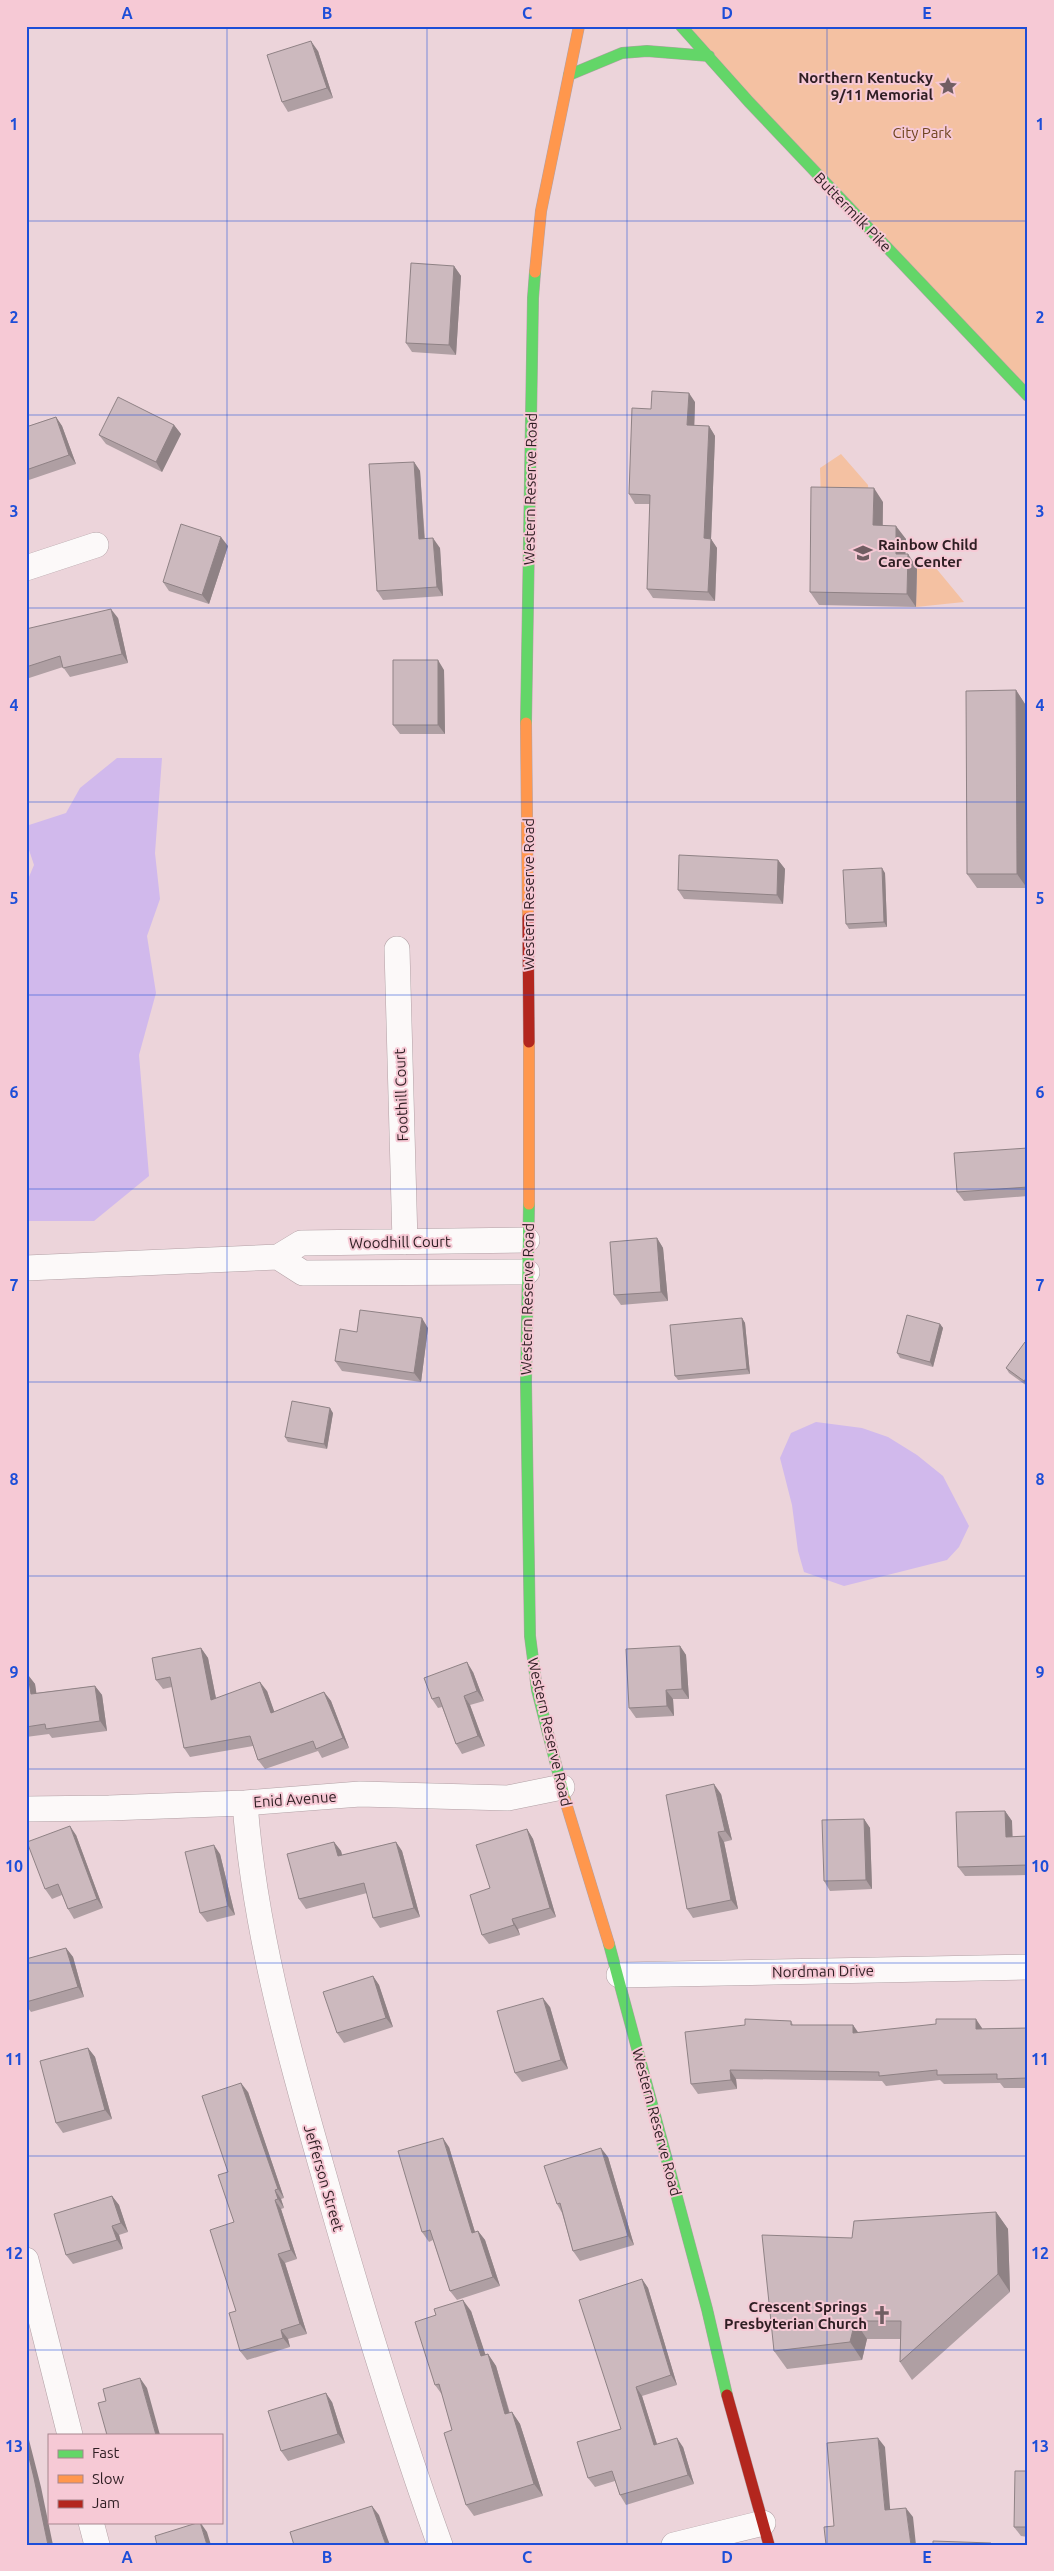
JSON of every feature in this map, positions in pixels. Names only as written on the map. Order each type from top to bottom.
[{"type":"street","name":"Western Reserve Road","points":[[579,26],[541,211],[533,298],[526,699],[530,1122],[527,1240],[530,1636],[538,1690],[576,1841],[619,1976],[707,2309],[731,2413],[766,2534]]},
{"type":"street","name":"Buttermilk Pike","points":[[681,26],[749,102],[1028,396]]},
{"type":"street","points":[[569,75],[622,53],[647,51],[708,56]]},
{"type":"street","points":[[26,568],[96,545]]},
{"type":"street","name":"Foothill Court","points":[[397,949],[405,1242]]},
{"type":"street","name":"Woodhill Court","points":[[527,1240],[301,1243],[278,1258],[303,1273],[527,1272]]},
{"type":"street","points":[[26,1268],[278,1258]]},
{"type":"street","name":"Enid Avenue","points":[[26,1809],[246,1802],[360,1794],[508,1798],[562,1787]]},
{"type":"street","name":"Jefferson Street","points":[[246,1802],[256,1904],[304,2105],[376,2355],[440,2545]]},
{"type":"street","name":"Nordman Drive","points":[[619,1976],[1028,1967]]},
{"type":"street","points":[[26,2260],[70,2434]]},
{"type":"street","points":[[92,2524],[97,2545]]},
{"type":"street","points":[[674,2545],[766,2534]]},
{"type":"green space","name":"City Park","points":[[681,26],[1028,26],[1028,396]]},
{"type":"green space","points":[[841,454],[868,485],[869,502],[821,500],[820,468]]},
{"type":"green space","points":[[935,567],[964,602],[916,607],[917,568]]},
{"type":"shaded area","points":[[117,758],[162,758],[155,853],[160,899],[147,936],[156,993],[139,1055],[149,1176],[94,1221],[26,1221],[26,884],[34,865],[26,841],[26,826],[66,813],[80,788]]},
{"type":"shaded area","points":[[816,1422],[862,1428],[888,1437],[917,1455],[943,1476],[969,1526],[959,1547],[947,1560],[844,1586],[804,1572],[798,1551],[792,1505],[780,1458],[791,1433]]},
{"type":"building","points":[[311,41],[327,88],[282,102],[267,55]]},
{"type":"building","points":[[411,263],[454,266],[449,345],[406,343]]},
{"type":"building","points":[[652,391],[689,393],[687,425],[709,426],[704,538],[711,539],[708,592],[647,589],[650,495],[629,494],[632,408],[651,409]]},
{"type":"building","points":[[118,397],[174,425],[156,462],[99,435]]},
{"type":"building","points":[[56,417],[69,455],[26,470],[26,427]]},
{"type":"building","points":[[414,462],[419,539],[433,538],[437,587],[377,591],[369,464]]},
{"type":"building","name":"Rainbow Child Care Center","points":[[811,487],[874,488],[873,525],[896,526],[896,554],[908,554],[907,594],[810,592]]},
{"type":"building","points":[[181,524],[221,537],[202,595],[163,582]]},
{"type":"building","points":[[111,609],[122,654],[63,668],[60,656],[26,667],[26,629]]},
{"type":"building","points":[[393,660],[438,660],[438,725],[393,725]]},
{"type":"building","points":[[1016,690],[1017,874],[967,874],[966,691]]},
{"type":"building","points":[[679,855],[778,860],[777,895],[678,890]]},
{"type":"building","points":[[882,868],[884,922],[846,924],[843,870]]},
{"type":"building","points":[[1028,1148],[1028,1187],[957,1192],[954,1153]]},
{"type":"building","points":[[657,1238],[661,1292],[614,1295],[610,1242]]},
{"type":"building","points":[[360,1310],[422,1318],[414,1373],[335,1361],[340,1329],[357,1332]]},
{"type":"building","points":[[907,1315],[940,1324],[930,1362],[897,1353]]},
{"type":"building","points":[[742,1318],[747,1369],[675,1376],[670,1325]]},
{"type":"building","points":[[1025,1342],[1028,1344],[1028,1376],[1024,1381],[1006,1368]]},
{"type":"building","points":[[292,1401],[330,1408],[324,1444],[285,1437]]},
{"type":"building","points":[[680,1646],[682,1689],[666,1690],[667,1706],[629,1708],[626,1649]]},
{"type":"building","points":[[201,1648],[211,1700],[260,1682],[271,1713],[324,1692],[343,1738],[316,1749],[313,1741],[258,1760],[250,1736],[184,1748],[170,1677],[156,1680],[152,1658]]},
{"type":"building","points":[[467,1662],[477,1691],[464,1696],[478,1736],[456,1744],[439,1697],[432,1699],[424,1678]]},
{"type":"building","points":[[26,1675],[28,1675],[31,1694],[95,1686],[100,1721],[46,1729],[45,1724],[26,1727]]},
{"type":"building","points":[[714,1784],[725,1831],[718,1832],[731,1900],[687,1909],[666,1795]]},
{"type":"building","points":[[1005,1811],[1006,1837],[1028,1836],[1028,1865],[958,1867],[956,1812]]},
{"type":"building","points":[[864,1819],[866,1880],[824,1881],[822,1820]]},
{"type":"building","points":[[70,1826],[97,1899],[68,1909],[58,1884],[45,1889],[27,1842]]},
{"type":"building","points":[[527,1829],[550,1908],[512,1919],[514,1925],[482,1935],[470,1895],[490,1888],[476,1845]]},
{"type":"building","points":[[334,1842],[338,1856],[396,1842],[414,1908],[373,1918],[364,1883],[299,1899],[287,1854]]},
{"type":"building","points":[[214,1845],[228,1906],[200,1913],[185,1852]]},
{"type":"building","points":[[66,1948],[78,1987],[26,2002],[26,1959]]},
{"type":"building","points":[[373,1976],[386,2018],[337,2033],[323,1992]]},
{"type":"building","points":[[543,1998],[561,2060],[515,2073],[497,2011]]},
{"type":"building","points":[[745,2019],[791,2021],[791,2025],[853,2025],[853,2033],[936,2024],[936,2019],[976,2019],[976,2029],[1028,2028],[1028,2078],[997,2079],[997,2074],[937,2075],[937,2070],[879,2076],[879,2072],[730,2070],[731,2080],[691,2084],[685,2032],[745,2025]]},
{"type":"building","points":[[88,2048],[105,2110],[56,2123],[40,2061]]},
{"type":"building","points":[[241,2083],[278,2189],[275,2190],[278,2199],[275,2200],[291,2250],[278,2254],[300,2324],[281,2330],[283,2338],[240,2351],[229,2313],[236,2311],[210,2230],[234,2222],[218,2175],[228,2172],[202,2096]]},
{"type":"building","points":[[443,2138],[472,2233],[478,2231],[493,2277],[450,2291],[430,2230],[422,2232],[398,2151]]},
{"type":"building","points":[[601,2148],[628,2236],[573,2251],[560,2203],[557,2204],[544,2166]]},
{"type":"building","points":[[112,2196],[121,2223],[112,2226],[117,2240],[66,2255],[54,2214]]},
{"type":"building","name":"Crescent Springs Presbyterian Church","points":[[996,2212],[998,2274],[900,2362],[901,2321],[855,2321],[850,2342],[774,2351],[762,2235],[852,2238],[854,2221]]},
{"type":"building","points":[[642,2279],[671,2375],[636,2387],[654,2445],[677,2438],[688,2475],[620,2495],[612,2471],[588,2478],[577,2442],[621,2429],[579,2300]]},
{"type":"building","points":[[463,2300],[481,2356],[488,2354],[505,2414],[512,2412],[534,2484],[466,2505],[444,2433],[452,2430],[439,2384],[435,2385],[415,2322],[436,2315],[434,2309]]},
{"type":"building","points":[[140,2378],[156,2434],[107,2434],[98,2403],[106,2401],[103,2389]]},
{"type":"building","points":[[326,2393],[338,2434],[281,2451],[268,2411]]},
{"type":"building","points":[[878,2438],[885,2510],[906,2508],[911,2545],[826,2545],[824,2527],[834,2526],[827,2443]]},
{"type":"building","points":[[26,2445],[34,2478],[48,2545],[26,2545]]},
{"type":"building","points":[[1015,2471],[1028,2471],[1028,2527],[1014,2527]]},
{"type":"building","points":[[372,2506],[386,2545],[294,2545],[290,2532]]},
{"type":"building","points":[[194,2524],[201,2524],[207,2545],[157,2545],[155,2536]]},
{"type":"building","points":[[933,2541],[991,2543],[991,2545],[933,2545]]},
{"type":"traffic: fast","points":[[681,26],[749,102],[1028,396]]},
{"type":"traffic: fast","points":[[569,75],[622,53],[647,51],[709,56]]},
{"type":"traffic: fast","points":[[526,723],[535,272]]},
{"type":"traffic: fast","points":[[529,1204],[526,1382],[530,1636],[537,1690],[565,1800]]},
{"type":"traffic: fast","points":[[609,1944],[707,2309],[727,2395]]},
{"type":"traffic: slow","points":[[535,272],[541,211],[579,26]]},
{"type":"traffic: slow","points":[[526,723],[528,918]]},
{"type":"traffic: slow","points":[[529,1042],[529,1204]]},
{"type":"traffic: slow","points":[[565,1800],[609,1944]]},
{"type":"traffic: jam","points":[[528,918],[529,1042]]},
{"type":"traffic: jam","points":[[727,2395],[769,2545]]},
{"type":"place","name":"Northern Kentucky 9/11 Memorial","points":[[948,86]]},
{"type":"place","name":"Rainbow Child Care Center","points":[[863,553]]},
{"type":"place","name":"Crescent Springs Presbyterian Church","points":[[882,2315]]}]
